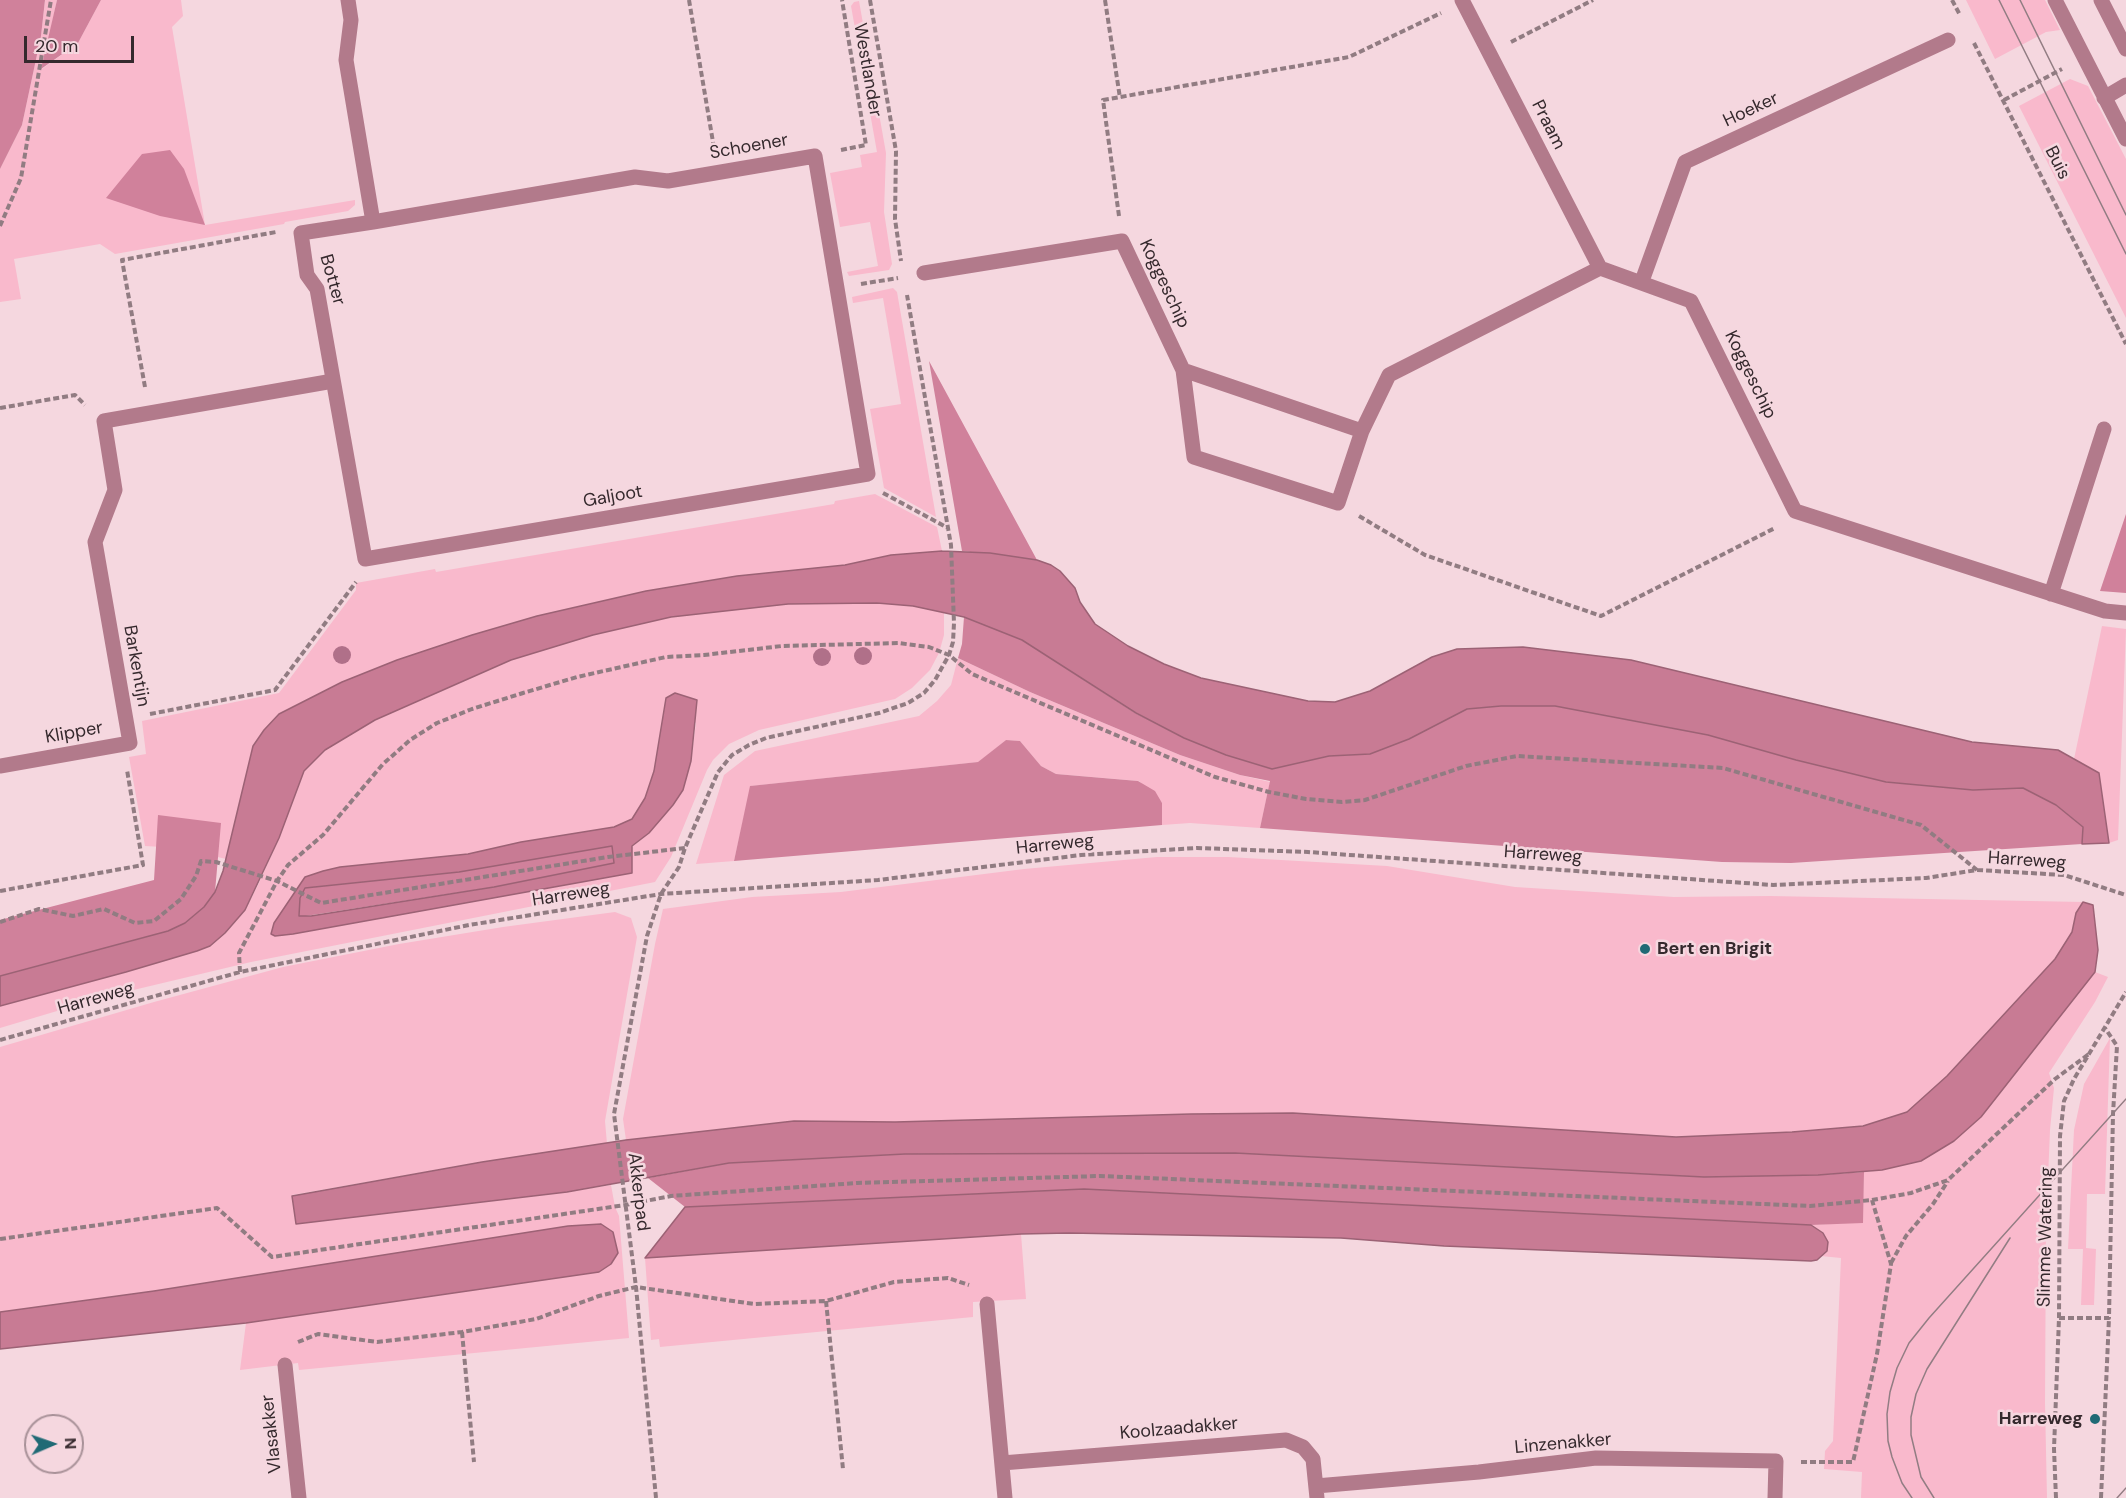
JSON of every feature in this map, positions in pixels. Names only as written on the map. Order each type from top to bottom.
[{"type":"street","points":[[348,0],[351,20],[345,60],[372,222]]},
{"type":"street","points":[[2055,0],[2126,139]]},
{"type":"street","points":[[2101,0],[2126,49]]},
{"type":"street","name":"Praam","points":[[1463,1],[1600,268]]},
{"type":"street","name":"Hoeker","points":[[1642,281],[1684,162],[1948,40]]},
{"type":"street","points":[[2104,98],[2126,85]]},
{"type":"street","name":"Schoener","points":[[372,222],[635,177],[668,181],[814,156],[868,474]]},
{"type":"street","name":"Botter","points":[[365,559],[318,289],[307,275],[301,233],[372,222]]},
{"type":"street","name":"Koggeschip","points":[[924,273],[1122,241],[1183,370],[1194,457],[1338,503]]},
{"type":"street","points":[[1338,503],[1362,430],[1389,375],[1600,268]]},
{"type":"street","name":"Koggeschip","points":[[1600,268],[1642,281],[1691,301],[1795,511],[1803,514]]},
{"type":"street","points":[[1183,370],[1362,430]]},
{"type":"street","points":[[104,421],[333,381]]},
{"type":"street","name":"Barkentijn","points":[[104,421],[115,490],[95,542],[126,719]]},
{"type":"street","points":[[2051,594],[2104,429]]},
{"type":"street","name":"Galjoot","points":[[365,559],[868,474]]},
{"type":"street","points":[[1803,514],[2106,611],[2126,613]]},
{"type":"street","name":"Klipper","points":[[0,766],[130,743],[126,719]]},
{"type":"street","points":[[987,1304],[1005,1498]]},
{"type":"street","name":"Vlasakker","points":[[285,1365],[299,1498]]},
{"type":"street","name":"Koolzaadakker","points":[[1002,1463],[1286,1440],[1303,1447],[1313,1459],[1317,1492]]},
{"type":"street","name":"Linzenakker","points":[[1317,1492],[1596,1458],[1776,1461]]},
{"type":"street","points":[[1775,1498],[1776,1461]]},
{"type":"path","points":[[0,226],[21,178],[51,0]]},
{"type":"path","points":[[689,0],[719,172]]},
{"type":"path","name":"Westlander","points":[[842,0],[866,145]]},
{"type":"path","points":[[1105,0],[1119,98]]},
{"type":"path","points":[[1489,53],[1593,0]]},
{"type":"path","points":[[1952,0],[1963,21]]},
{"type":"path","points":[[1122,241],[1102,100],[1349,57],[1463,1]]},
{"type":"path","name":"Buis","points":[[1973,41],[2126,344]]},
{"type":"path","points":[[150,413],[122,260],[279,231],[301,233]]},
{"type":"path","points":[[837,289],[924,273]]},
{"type":"path","points":[[0,408],[75,396],[104,421]]},
{"type":"path","points":[[868,474],[879,491],[948,528]]},
{"type":"path","points":[[1338,503],[1425,555],[1602,616],[1803,514]]},
{"type":"path","points":[[949,655],[953,642],[954,623],[951,545]]},
{"type":"path","name":"Barkentijn","points":[[126,719],[275,690],[356,581],[365,559]]},
{"type":"path","points":[[240,972],[239,953],[276,881],[288,865],[322,835],[383,764],[410,740],[437,723],[472,709],[577,677],[666,657],[782,646],[898,643],[929,647],[949,655],[972,674],[1095,727],[1215,777],[1279,794],[1342,802],[1365,800],[1466,766],[1517,756],[1723,768],[1921,825],[1977,870]]},
{"type":"path","name":"Akkerpad","points":[[656,1498],[636,1287],[614,1114],[647,936],[661,894],[680,867],[685,848],[718,772],[732,755],[766,738],[879,713],[908,703],[924,693],[935,680],[949,655]]},
{"type":"path","points":[[0,891],[144,865],[125,757],[130,743]]},
{"type":"path","points":[[0,922],[39,909],[73,916],[104,909],[135,923],[154,921],[181,899],[196,876],[201,861],[216,862],[276,881],[321,903],[608,857],[685,848]]},
{"type":"path","name":"Harreweg","points":[[0,1040],[240,972],[469,925],[661,894],[878,880],[1081,855],[1197,848],[1308,852],[1773,885],[1926,878],[1977,870],[2064,874],[2126,895]]},
{"type":"path","name":"Slimme Watering","points":[[2056,1498],[2054,1449],[2059,1318],[2060,1136],[2064,1101],[2126,992]]},
{"type":"path","points":[[2101,1498],[2117,1046],[2105,1028]]},
{"type":"path","points":[[1776,1461],[1853,1462],[1877,1354],[1891,1264],[1906,1236],[1933,1204],[1948,1180],[2055,1078],[2089,1054]]},
{"type":"path","points":[[0,1239],[217,1208],[272,1257],[625,1205],[671,1196],[857,1183],[1100,1176],[1810,1206],[1872,1200],[1911,1193],[1948,1180]]},
{"type":"path","points":[[1872,1200],[1891,1264]]},
{"type":"path","points":[[285,1365],[291,1345],[318,1334],[377,1342],[462,1332],[536,1319],[599,1296],[636,1287],[754,1304],[826,1301],[894,1282],[948,1278],[979,1288],[987,1304]]},
{"type":"path","points":[[826,1301],[843,1469]]},
{"type":"path","points":[[2059,1318],[2109,1318]]},
{"type":"path","points":[[462,1332],[474,1462]]},
{"type":"shaded area","points":[[0,0],[45,0],[41,36],[22,125],[0,169]]},
{"type":"shaded area","points":[[45,0],[57,0],[42,69],[78,43],[101,0],[181,0],[183,16],[172,27],[205,225],[355,200],[355,205],[348,211],[115,254],[100,244],[14,259],[21,299],[0,302],[0,169],[22,125],[41,36]]},
{"type":"shaded area","points":[[57,0],[101,0],[78,43],[41,69]]},
{"type":"shaded area","points":[[1966,0],[2045,0],[2060,30],[2046,32],[1995,59]]},
{"type":"shaded area","points":[[859,1],[886,153],[884,212],[892,264],[889,270],[849,276],[847,272],[878,266],[870,222],[840,227],[830,173],[862,167],[860,155],[877,152],[851,6],[854,2]]},
{"type":"shaded area","points":[[2070,79],[2088,86],[2126,159],[2126,318],[2019,106]]},
{"type":"shaded area","points":[[170,150],[184,169],[205,225],[160,216],[106,198],[142,154]]},
{"type":"shaded area","points":[[893,288],[897,292],[936,517],[884,488],[870,409],[901,404],[883,298],[853,303],[852,297]]},
{"type":"shaded area","points":[[929,361],[1037,560],[962,551]]},
{"type":"shaded area","points":[[875,494],[937,527],[942,551],[891,555],[845,565],[737,576],[646,591],[537,616],[397,660],[342,682],[296,705],[279,714],[264,730],[253,747],[226,859],[180,848],[145,846],[129,757],[146,754],[142,721],[279,693],[356,590],[356,583],[435,569],[436,572],[834,504],[835,501]]},
{"type":"shaded area","points":[[2126,514],[2126,593],[2100,591]]},
{"type":"shaded area","points":[[942,551],[990,553],[1037,560],[1051,565],[1060,571],[1075,588],[1080,602],[1095,624],[1128,646],[1164,664],[1201,678],[1308,701],[1335,702],[1370,691],[1432,657],[1457,649],[1523,647],[1631,660],[1972,742],[2058,750],[2099,773],[2109,843],[2082,844],[2083,827],[2056,805],[2023,788],[1973,790],[1886,782],[1708,735],[1555,706],[1501,706],[1467,709],[1409,739],[1370,754],[1329,756],[1272,769],[1226,755],[1184,738],[1136,713],[1022,640],[964,617],[913,606],[877,603],[788,604],[671,617],[593,635],[511,660],[375,720],[325,750],[304,771],[279,838],[245,910],[210,946],[126,972],[0,1006],[0,976],[168,931],[185,923],[204,907],[215,892],[223,871],[253,746],[279,714],[342,682],[397,660],[472,635],[537,616],[646,591],[737,576],[845,565],[891,555]]},
{"type":"shaded area","points":[[877,603],[913,606],[944,612],[944,635],[939,653],[930,670],[912,688],[895,699],[759,730],[729,744],[713,760],[707,770],[671,857],[655,882],[251,962],[104,997],[0,1028],[0,1006],[197,951],[225,933],[245,910],[259,883],[304,771],[325,750],[375,720],[511,660],[593,635],[671,617],[788,604]],"holes":[[[666,698],[696,723],[691,761],[683,790],[649,833],[632,846],[411,912],[293,934],[275,936],[271,934],[274,923],[305,877],[323,871],[340,867],[468,854],[521,842],[614,827],[632,819],[645,798],[654,771]]]},
{"type":"shaded area","points":[[964,617],[1022,640],[1135,713],[1184,738],[1226,755],[1272,769],[1329,756],[1370,754],[1409,739],[1467,709],[1501,706],[1555,706],[1708,735],[1886,782],[1973,790],[2023,788],[2056,805],[2083,827],[2082,844],[1791,863],[1722,862],[1260,828],[1270,781],[1240,775],[1180,755],[1030,692],[958,658],[962,644]]},
{"type":"shaded area","points":[[2102,626],[2126,629],[2118,840],[2109,843],[2099,773],[2074,759]]},
{"type":"shaded area","points":[[958,658],[1030,692],[1180,755],[1240,775],[1270,782],[1260,828],[1190,823],[1162,825],[1162,803],[1139,781],[1056,774],[1041,766],[1020,741],[1006,740],[979,762],[751,786],[734,861],[696,864],[724,775],[755,751],[919,716],[951,685]]},
{"type":"shaded area","points":[[675,693],[697,700],[691,761],[683,790],[673,805],[649,833],[632,846],[632,873],[293,934],[275,936],[271,934],[274,923],[305,877],[323,871],[340,867],[468,854],[521,842],[614,827],[632,819],[645,798],[654,771],[666,698]],"holes":[[[612,846],[614,863],[494,887],[299,916],[300,898],[305,888],[459,872]]]},
{"type":"shaded area","points":[[1006,740],[1020,741],[1041,766],[1056,774],[1138,781],[1155,791],[1162,803],[1162,825],[734,861],[750,786],[978,762]]},
{"type":"shaded area","points":[[158,815],[221,823],[215,892],[204,907],[185,923],[168,931],[0,976],[0,920],[154,880]]},
{"type":"shaded area","points":[[612,845],[614,863],[494,887],[299,917],[300,898],[305,888],[459,872]]},
{"type":"shaded area","points":[[1157,857],[1228,857],[1387,866],[1515,887],[1674,897],[1770,896],[2083,902],[2076,913],[2072,932],[2055,959],[1947,1076],[1907,1112],[1863,1126],[1792,1132],[1676,1137],[1293,1113],[1191,1114],[895,1122],[794,1121],[626,1140],[623,1119],[663,909],[752,897],[841,892],[1024,869]]},
{"type":"shaded area","points":[[2083,902],[2093,905],[2098,950],[2095,972],[1981,1117],[1954,1141],[1921,1161],[1882,1170],[1818,1175],[1704,1177],[1235,1153],[905,1154],[729,1163],[567,1192],[296,1224],[292,1196],[482,1162],[626,1140],[794,1121],[895,1122],[1293,1113],[1676,1137],[1792,1132],[1863,1126],[1907,1112],[1947,1076],[2055,959],[2072,932],[2076,913]]},
{"type":"shaded area","points":[[615,912],[631,918],[637,937],[605,1121],[607,1144],[482,1162],[292,1195],[296,1224],[611,1185],[619,1216],[629,1338],[299,1370],[298,1363],[240,1370],[246,1323],[599,1272],[153,1291],[0,1312],[0,1047],[283,967],[399,944]]},
{"type":"shaded area","points":[[2095,972],[2108,977],[2095,1002],[2049,1073],[2054,1088],[2046,1227],[2047,1498],[1861,1498],[1862,1472],[1824,1469],[1825,1451],[1833,1441],[1841,1258],[1821,1256],[1827,1251],[1816,1228],[1811,1225],[1862,1222],[1864,1172],[1921,1161],[1954,1141],[1981,1117]]},
{"type":"shaded area","points":[[2110,1038],[2105,1194],[2087,1194],[2086,1248],[2096,1249],[2094,1305],[2081,1305],[2083,1249],[2068,1249],[2074,1130],[2084,1084]]},
{"type":"shaded area","points":[[1235,1153],[1704,1177],[1864,1172],[1863,1223],[1811,1225],[1084,1189],[685,1207],[648,1178],[729,1163],[905,1154]]},
{"type":"shaded area","points":[[1084,1189],[1811,1225],[1823,1233],[1828,1242],[1827,1251],[1817,1260],[1811,1261],[1444,1246],[1341,1238],[1069,1233],[1021,1234],[645,1258],[685,1207]]},
{"type":"shaded area","points":[[601,1224],[613,1232],[618,1253],[611,1264],[599,1272],[246,1323],[0,1349],[0,1312],[154,1291],[568,1226]]},
{"type":"shaded area","points":[[1021,1234],[1026,1299],[973,1302],[973,1317],[660,1347],[659,1339],[651,1340],[645,1258]]},
{"type":"tram line","points":[[1999,0],[2126,254]]},
{"type":"tram line","points":[[2020,0],[2126,215]]},
{"type":"tram line","points":[[1912,1498],[1902,1483],[1892,1457],[1888,1441],[1887,1414],[1897,1368],[1909,1343],[2126,1099]]},
{"type":"tram line","points":[[1934,1498],[1921,1477],[1911,1435],[1911,1417],[1916,1394],[1927,1369],[2010,1238]]},
{"type":"tram line","points":[[2117,1498],[2126,1488]]},
{"type":"place","name":"Bert en Brigit","points":[[1645,949]]},
{"type":"place","name":"Harreweg","points":[[2095,1419]]}]
